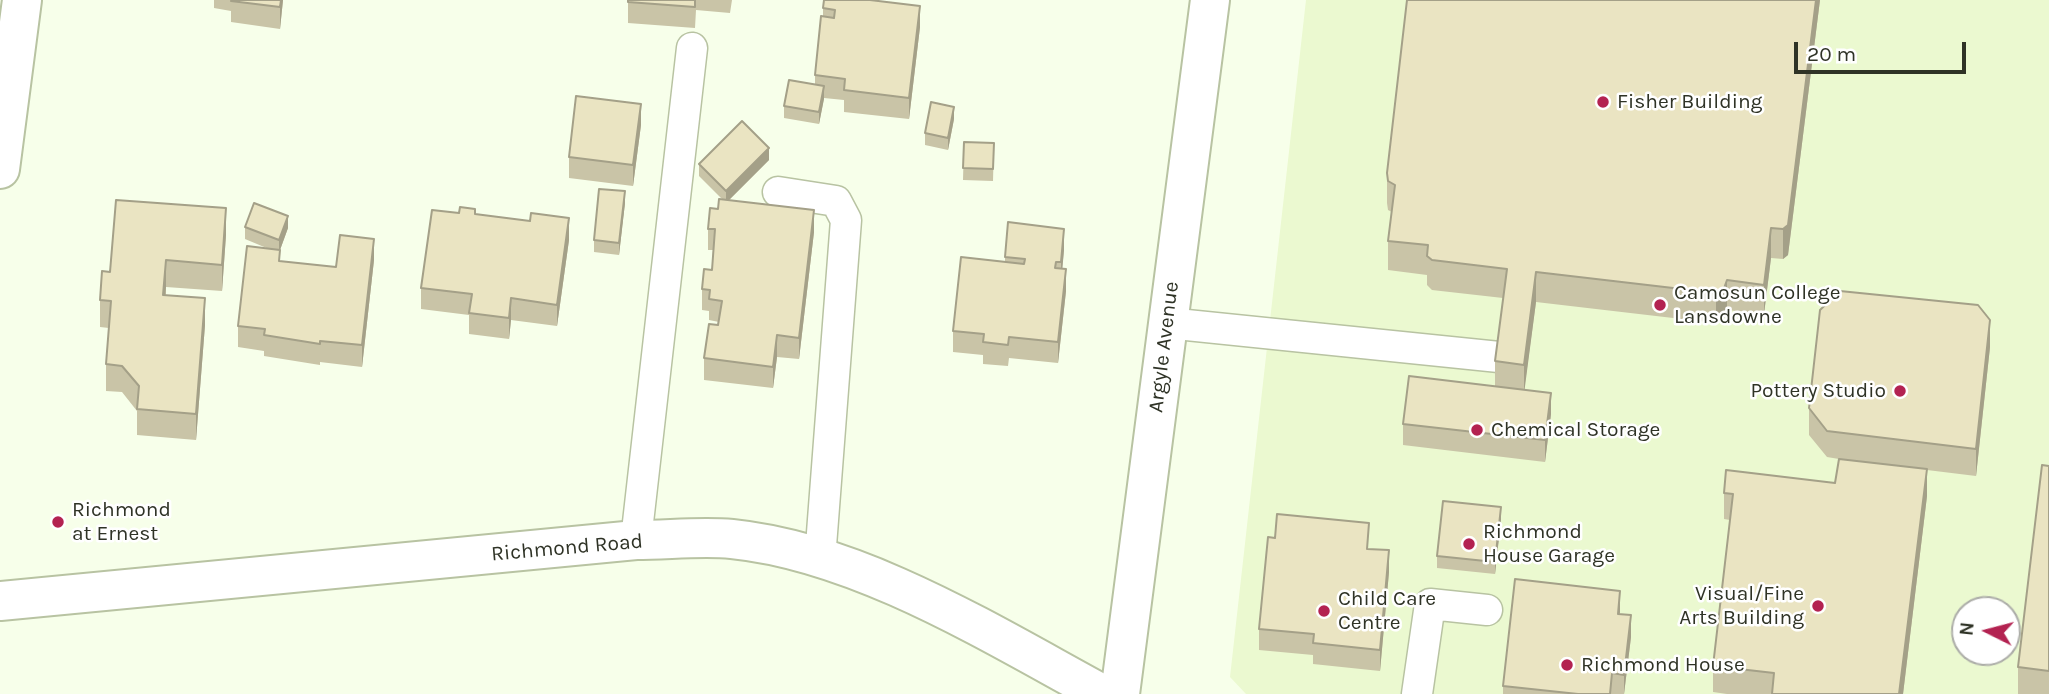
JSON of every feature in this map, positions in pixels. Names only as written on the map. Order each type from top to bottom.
[{"type":"main road","points":[[0,169],[22,0]]},
{"type":"main road","name":"Argyle Avenue","points":[[1120,694],[1210,0]]},
{"type":"main road","name":"Richmond Road","points":[[0,601],[636,540],[731,539],[790,549],[860,573],[934,604],[1102,694]]},
{"type":"lane","points":[[636,540],[692,48]]},
{"type":"lane","points":[[778,192],[836,201],[846,220],[820,559]]},
{"type":"lane","points":[[1167,323],[1499,357]]},
{"type":"lane","points":[[1417,694],[1430,604],[1487,610]]},
{"type":"shaded area","name":"Camosun College Lansdowne","points":[[1306,0],[2049,0],[2049,694],[1246,694],[1230,677]]},
{"type":"building","points":[[232,0],[281,0],[280,7]]},
{"type":"building","points":[[695,0],[695,7],[628,2]]},
{"type":"building","points":[[824,0],[870,0],[920,6],[909,98],[844,90],[845,79],[815,75],[821,16],[834,18],[835,10],[823,8]]},
{"type":"building","name":"Fisher Building","points":[[1407,0],[1816,0],[1788,225],[1783,229],[1771,228],[1764,285],[1727,280],[1723,291],[1716,293],[1536,272],[1524,365],[1495,361],[1507,269],[1432,260],[1427,256],[1428,245],[1388,241],[1395,185],[1388,181],[1387,173]]},
{"type":"building","points":[[789,80],[824,86],[819,112],[784,106]]},
{"type":"building","points":[[576,96],[641,104],[633,165],[569,157]]},
{"type":"building","points":[[931,102],[954,107],[948,138],[925,133]]},
{"type":"building","points":[[742,121],[769,148],[726,191],[699,164]]},
{"type":"building","points":[[964,142],[994,143],[993,169],[963,168]]},
{"type":"building","points":[[599,189],[625,191],[619,243],[594,240]]},
{"type":"building","points":[[719,199],[814,210],[799,338],[777,335],[773,367],[704,358],[709,324],[718,325],[722,301],[709,299],[710,290],[702,289],[704,269],[712,270],[715,229],[708,229],[710,208],[718,209]]},
{"type":"building","points":[[116,200],[226,208],[222,265],[166,260],[163,295],[205,298],[196,414],[137,409],[139,386],[122,366],[106,364],[111,301],[100,300],[102,271],[110,272]]},
{"type":"building","points":[[254,203],[288,216],[279,240],[245,227]]},
{"type":"building","points":[[460,207],[475,209],[475,214],[530,221],[531,213],[569,218],[557,305],[511,298],[509,318],[469,313],[472,294],[421,288],[432,210],[459,213]]},
{"type":"building","points":[[1008,222],[1064,229],[1061,262],[1056,262],[1055,268],[1066,269],[1058,342],[1009,337],[1008,345],[983,342],[984,334],[953,331],[961,257],[1024,264],[1025,259],[1005,257]]},
{"type":"building","points":[[340,235],[374,239],[362,345],[320,341],[320,344],[264,335],[265,329],[238,326],[247,246],[280,250],[279,261],[336,267]]},
{"type":"building","name":"Pottery Studio","points":[[1840,291],[1978,305],[1990,320],[1976,449],[1827,431],[1809,408],[1820,310]]},
{"type":"building","points":[[1409,376],[1551,393],[1545,440],[1403,424]]},
{"type":"building","name":"Visual/Fine Arts Building","points":[[1839,459],[1927,469],[1899,694],[1772,694],[1774,673],[1713,666],[1733,494],[1724,493],[1726,470],[1835,483]]},
{"type":"building","points":[[2042,465],[2049,466],[2049,671],[2018,667],[2021,666],[2021,642]]},
{"type":"building","name":"Richmond House Garage","points":[[1443,501],[1501,507],[1495,562],[1437,556]]},
{"type":"building","name":"Child Care Centre","points":[[1277,514],[1369,523],[1367,549],[1389,550],[1380,650],[1313,643],[1314,634],[1259,629],[1268,537],[1275,538]]},
{"type":"building","name":"Richmond House","points":[[1515,579],[1620,591],[1618,614],[1631,615],[1624,675],[1612,673],[1610,694],[1578,694],[1503,686]]},
{"type":"place","name":"Fisher Building","points":[[1603,102]]},
{"type":"place","name":"Camosun College Lansdowne","points":[[1660,305]]},
{"type":"place","name":"Pottery Studio","points":[[1900,391]]},
{"type":"place","name":"Chemical Storage","points":[[1477,430]]},
{"type":"place","name":"Richmond at Ernest","points":[[58,522]]},
{"type":"place","name":"Richmond House Garage","points":[[1469,544]]},
{"type":"place","name":"Visual/Fine Arts Building","points":[[1818,606]]},
{"type":"place","name":"Child Care Centre","points":[[1324,611]]},
{"type":"place","name":"Richmond House","points":[[1567,665]]}]
